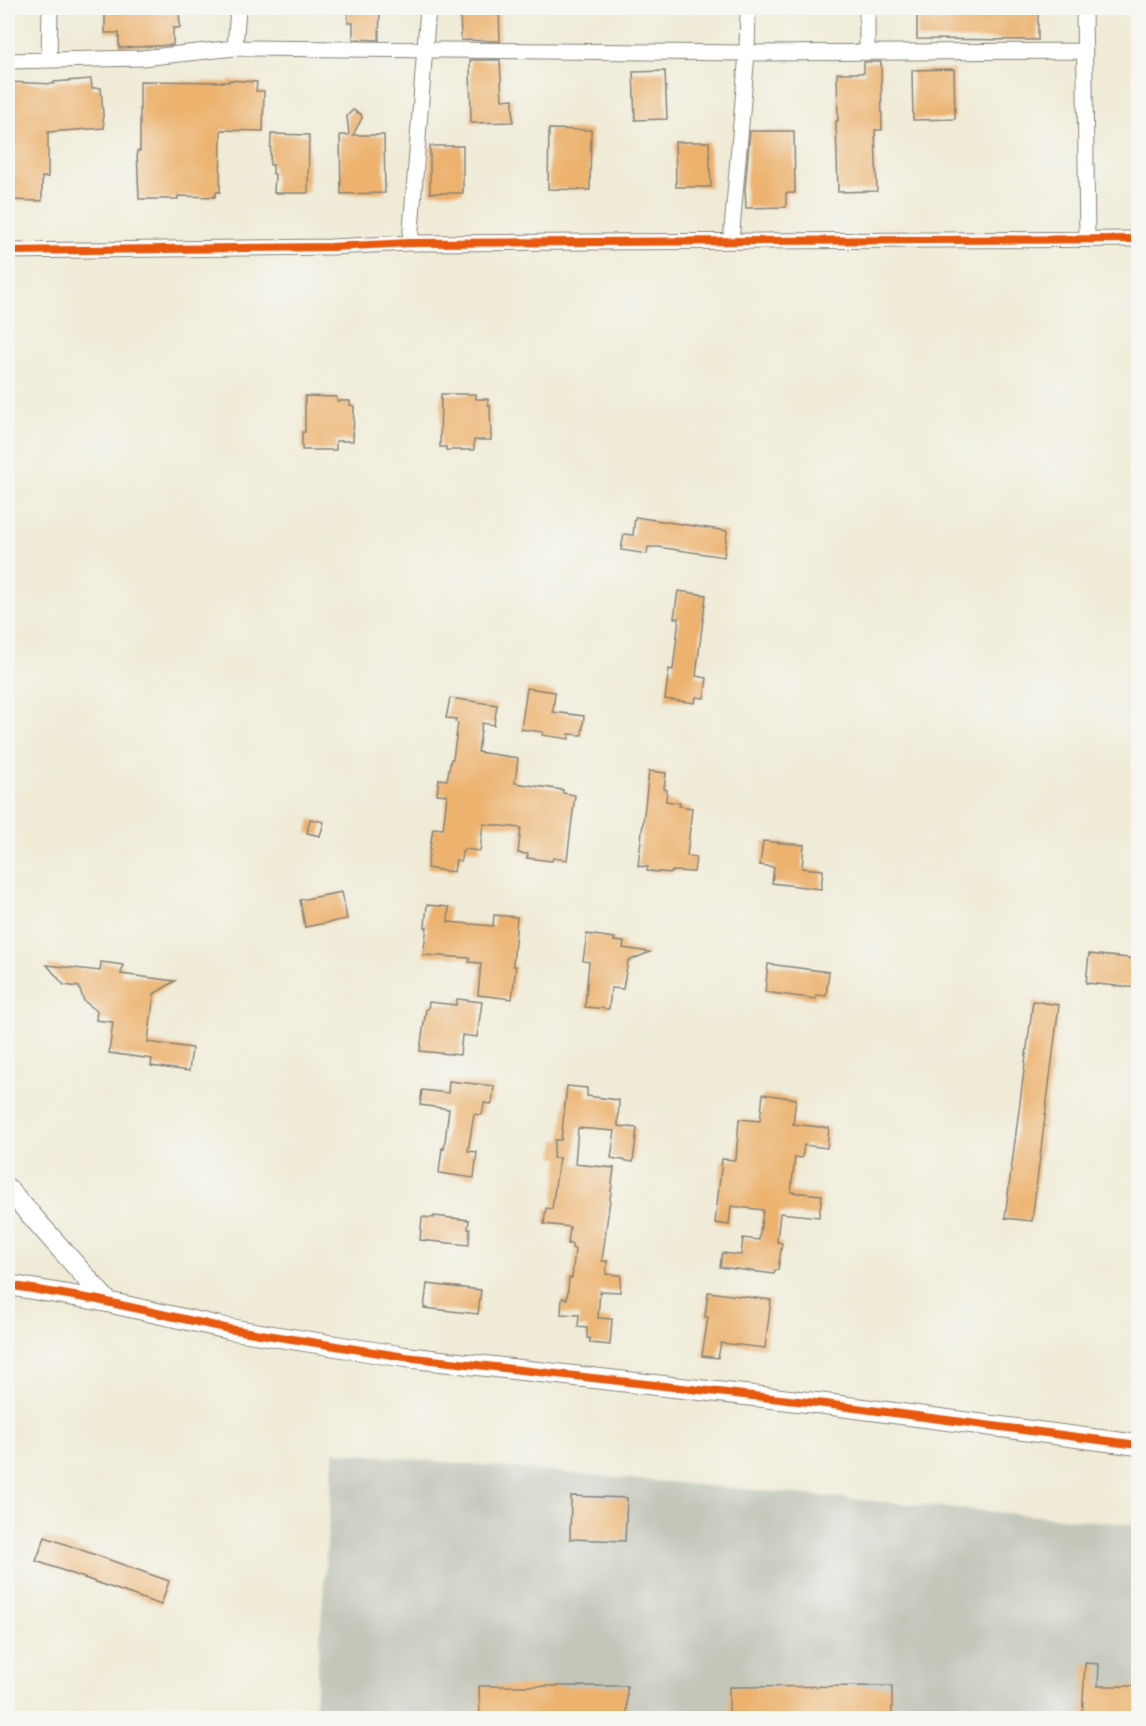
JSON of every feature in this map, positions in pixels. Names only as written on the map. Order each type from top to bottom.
[{"type":"street","points":[[49,60],[50,8]]},
{"type":"street","points":[[235,48],[238,8]]},
{"type":"street","points":[[410,243],[428,8]]},
{"type":"street","points":[[731,241],[747,53],[748,8]]},
{"type":"street","points":[[867,8],[867,52]]},
{"type":"street","points":[[1084,8],[1088,239]]},
{"type":"street","points":[[8,60],[142,58],[235,48],[747,53],[1085,51]]},
{"type":"street","points":[[8,251],[331,247],[410,243],[1138,239]]},
{"type":"street","points":[[8,1189],[107,1301]]},
{"type":"street","points":[[8,1285],[107,1301],[229,1329],[405,1357],[825,1404],[1138,1445]]},
{"type":"shaded area","points":[[334,1452],[1138,1525],[1138,1718],[314,1718]]},
{"type":"building","points":[[105,8],[179,8],[180,28],[173,28],[173,45],[119,48],[119,33],[105,33]]},
{"type":"building","points":[[348,8],[380,8],[379,40],[353,39],[353,23],[348,23]]},
{"type":"building","points":[[460,8],[499,8],[500,41],[461,40]]},
{"type":"building","points":[[917,8],[1038,8],[1038,40],[917,39]]},
{"type":"building","points":[[470,60],[500,60],[502,100],[513,99],[513,122],[471,123]]},
{"type":"building","points":[[864,62],[881,62],[882,130],[875,130],[877,191],[838,192],[837,73],[864,73]]},
{"type":"building","points":[[954,69],[955,119],[913,120],[912,70]]},
{"type":"building","points":[[665,71],[667,119],[635,120],[633,72]]},
{"type":"building","points":[[91,79],[92,88],[101,88],[104,128],[48,132],[48,177],[42,177],[42,201],[8,200],[8,82],[54,84],[54,82]]},
{"type":"building","points":[[229,80],[257,82],[256,91],[264,91],[263,131],[221,130],[220,192],[216,192],[215,197],[178,196],[178,199],[139,199],[137,151],[140,151],[140,81],[229,82]]},
{"type":"building","points":[[353,110],[361,114],[362,118],[353,135],[384,135],[385,193],[341,194],[340,135],[349,135],[347,116]]},
{"type":"building","points":[[549,129],[591,130],[590,190],[548,189]]},
{"type":"building","points":[[750,131],[794,131],[795,193],[786,193],[786,207],[746,208],[745,189]]},
{"type":"building","points":[[271,134],[309,135],[308,193],[274,193],[275,174],[273,174],[273,165],[270,165]]},
{"type":"building","points":[[675,142],[709,142],[711,187],[676,187]]},
{"type":"building","points":[[430,146],[463,146],[463,193],[430,193]]},
{"type":"building","points":[[441,394],[476,394],[476,399],[488,399],[491,440],[474,440],[474,450],[446,450],[446,447],[440,447]]},
{"type":"building","points":[[305,396],[337,397],[337,401],[350,401],[350,405],[354,406],[353,441],[336,441],[336,450],[302,450],[302,432],[305,432]]},
{"type":"building","points":[[635,517],[727,531],[724,557],[658,547],[648,547],[647,554],[621,550],[624,534],[633,535]]},
{"type":"building","points":[[678,591],[706,595],[696,676],[707,678],[704,698],[696,697],[695,703],[665,699],[669,669],[673,670],[679,618],[674,618]]},
{"type":"building","points":[[527,688],[555,692],[553,712],[584,716],[582,735],[569,734],[569,739],[521,729]]},
{"type":"building","points":[[450,698],[497,705],[494,725],[482,723],[478,752],[518,758],[515,783],[563,790],[563,793],[575,795],[567,860],[527,858],[528,854],[518,853],[521,828],[483,824],[480,851],[464,849],[461,861],[456,860],[454,872],[427,868],[433,828],[443,829],[447,795],[437,794],[439,779],[447,780],[451,759],[453,759],[458,723],[455,722],[456,719],[446,718]]},
{"type":"building","points":[[649,771],[666,773],[664,789],[667,790],[666,801],[692,808],[687,856],[696,857],[694,872],[647,871],[648,867],[638,866]]},
{"type":"building","points":[[310,819],[324,822],[320,836],[307,833]]},
{"type":"building","points":[[763,841],[804,845],[802,868],[823,870],[821,889],[772,883],[774,867],[760,865]]},
{"type":"building","points":[[342,892],[347,919],[305,927],[300,900]]},
{"type":"building","points":[[427,905],[449,907],[448,922],[493,926],[494,915],[517,917],[513,966],[516,966],[512,999],[478,995],[481,963],[469,962],[470,958],[423,955]]},
{"type":"building","points":[[587,934],[615,938],[614,941],[624,942],[623,948],[650,952],[628,961],[623,989],[611,988],[609,1009],[585,1007],[589,962],[583,961]]},
{"type":"building","points":[[1089,954],[1138,959],[1138,988],[1086,983]]},
{"type":"building","points":[[101,962],[123,965],[121,974],[175,981],[154,994],[148,1042],[192,1048],[189,1071],[151,1066],[152,1059],[109,1053],[113,1022],[96,1020],[97,1011],[84,1001],[79,987],[64,985],[47,965],[100,971]]},
{"type":"building","points":[[768,964],[829,972],[826,996],[816,995],[816,999],[765,992]]},
{"type":"building","points":[[457,999],[482,1002],[477,1037],[462,1035],[460,1055],[420,1051],[429,1002],[456,1005]]},
{"type":"building","points":[[1033,1001],[1059,1005],[1032,1221],[1005,1218]]},
{"type":"building","points":[[449,1081],[494,1086],[492,1104],[484,1103],[482,1115],[474,1114],[468,1151],[477,1152],[474,1178],[439,1173],[449,1109],[420,1105],[422,1090],[448,1093]]},
{"type":"building","points":[[567,1086],[587,1088],[587,1096],[619,1100],[618,1126],[637,1128],[633,1162],[611,1158],[615,1131],[578,1128],[575,1164],[614,1168],[602,1261],[607,1261],[606,1274],[621,1275],[620,1292],[600,1291],[598,1318],[612,1319],[610,1345],[590,1343],[590,1338],[587,1338],[587,1328],[578,1327],[579,1315],[561,1314],[562,1298],[567,1299],[569,1278],[572,1278],[575,1249],[572,1248],[572,1244],[568,1244],[570,1227],[544,1224],[546,1208],[552,1209],[559,1158],[553,1158],[555,1140],[561,1140]]},
{"type":"building","points":[[763,1094],[796,1099],[793,1124],[829,1128],[827,1148],[804,1145],[802,1158],[795,1157],[791,1192],[822,1195],[819,1217],[780,1213],[777,1242],[782,1243],[778,1270],[775,1270],[774,1274],[720,1267],[722,1253],[741,1255],[743,1238],[759,1240],[763,1210],[731,1206],[729,1225],[715,1223],[722,1159],[736,1160],[739,1119],[760,1121]]},
{"type":"building","points":[[434,1216],[469,1220],[469,1245],[420,1240],[422,1217],[434,1218]]},
{"type":"building","points":[[427,1284],[481,1290],[478,1314],[424,1308]]},
{"type":"building","points":[[708,1292],[771,1300],[765,1348],[721,1343],[718,1358],[702,1356],[708,1317],[705,1317]]},
{"type":"building","points":[[571,1496],[627,1498],[625,1541],[570,1539]]},
{"type":"building","points":[[45,1537],[169,1581],[161,1605],[36,1561]]},
{"type":"building","points":[[1085,1663],[1099,1664],[1098,1686],[1138,1686],[1138,1719],[1082,1719]]},
{"type":"building","points":[[479,1686],[627,1686],[627,1719],[480,1719]]},
{"type":"building","points":[[892,1686],[892,1719],[729,1719],[729,1687]]},
{"type":"cycle path","points":[[8,251],[331,247],[410,243],[1138,239]]},
{"type":"cycle path","points":[[8,1285],[98,1300],[229,1329],[405,1357],[825,1404],[1138,1445]]}]
